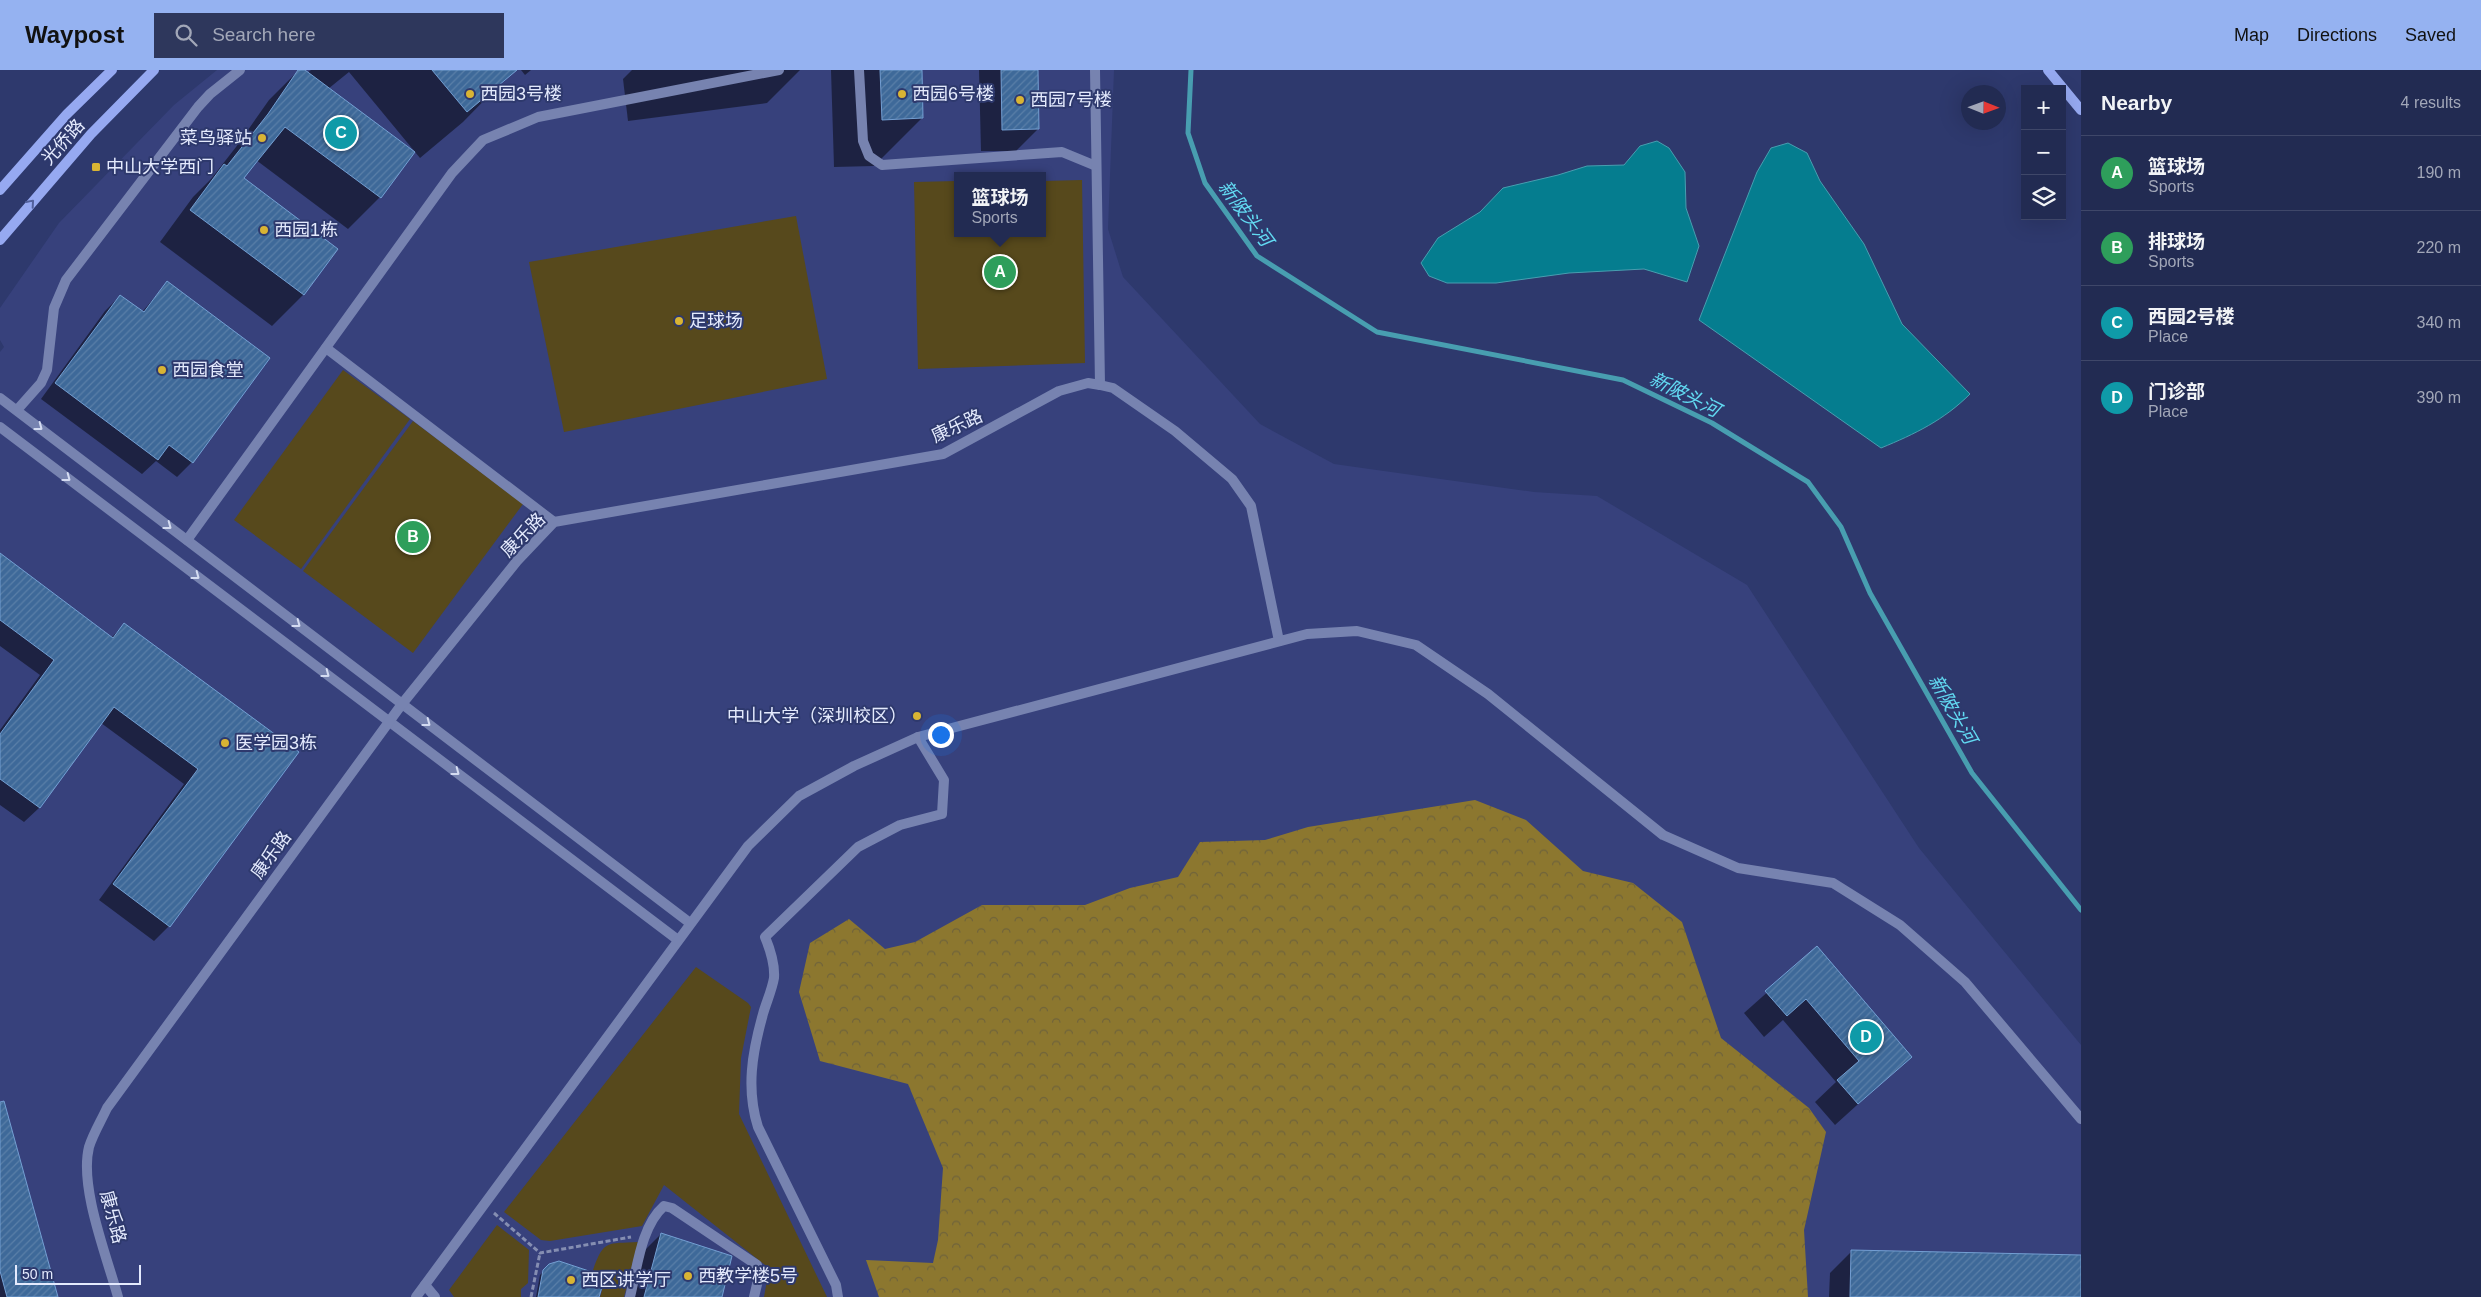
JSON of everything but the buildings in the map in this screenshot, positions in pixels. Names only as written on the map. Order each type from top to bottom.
[{"type":"street","name":"光侨路","points":[[0,190],[67,114],[112,70]]},
{"type":"street","name":"光侨路","points":[[0,240],[91,134],[154,70]]},
{"type":"street","points":[[2048,70],[2081,110]]},
{"type":"lane","points":[[17,410],[41,383],[48,370],[54,308],[66,280],[198,107],[210,94],[240,70]]},
{"type":"lane","points":[[187,540],[452,173],[483,140],[538,116],[779,70]]},
{"type":"lane","points":[[859,70],[863,140],[869,156],[882,165],[1062,152],[1096,166]]},
{"type":"lane","points":[[1094,70],[1100,385]]},
{"type":"lane","points":[[326,348],[554,522]]},
{"type":"lane","name":"康乐路","points":[[118,1297],[90,1198],[87,1173],[89,1147],[107,1108],[389,721],[517,561],[554,522],[942,454],[1059,391],[1088,383],[1113,388],[1175,431],[1232,479],[1251,506],[1262,548],[1279,641]]},
{"type":"lane","points":[[0,398],[690,923]]},
{"type":"lane","points":[[0,427],[678,940]]},
{"type":"lane","points":[[416,1297],[748,846],[799,796],[854,766],[918,737],[1306,634],[1357,631],[1416,645],[1488,694],[1663,835],[1738,868],[1833,883],[1900,924],[1965,982],[2081,1119]]},
{"type":"lane","points":[[838,1297],[836,1285],[758,1127],[752,1106],[750,1072],[760,1024],[774,977],[772,956],[765,937],[858,847],[900,825],[942,814],[944,780],[918,737]]},
{"type":"lane","points":[[630,1297],[646,1235],[656,1212],[664,1206],[672,1208],[757,1265],[759,1276],[754,1297]]},
{"type":"lane","points":[[425,1285],[435,1297]]},
{"type":"path","points":[[494,1213],[540,1252],[646,1235]]},
{"type":"path","points":[[531,1297],[540,1252]]},
{"type":"shaded area","name":"中山大学（深圳校区）","points":[[217,70],[1114,70],[1108,229],[1123,277],[1260,424],[1334,464],[1534,492],[1597,496],[1747,585],[1919,848],[2081,1045],[2081,1297],[0,1297],[0,352],[4,347],[0,340],[0,308],[59,223],[174,105]]},
{"type":"shaded area","points":[[1657,141],[1669,148],[1685,172],[1686,208],[1699,246],[1687,282],[1644,269],[1569,273],[1496,283],[1447,283],[1429,276],[1421,263],[1438,238],[1480,212],[1503,188],[1587,166],[1624,165],[1640,146]]},
{"type":"shaded area","points":[[1788,143],[1807,153],[1820,181],[1864,244],[1902,324],[1970,394],[1928,426],[1881,448],[1699,320],[1757,172],[1771,148]]},
{"type":"shaded area","points":[[1082,180],[1085,363],[918,369],[914,182],[954,181],[954,237],[1046,237],[1046,181]]},
{"type":"shaded area","name":"足球场","points":[[796,216],[827,379],[564,432],[529,262]]},
{"type":"shaded area","points":[[343,370],[410,419],[301,569],[234,520]]},
{"type":"shaded area","points":[[413,421],[523,504],[413,653],[303,571]]},
{"type":"shaded area","points":[[696,967],[751,1007],[741,1058],[739,1114],[827,1297],[764,1297],[768,1275],[765,1265],[664,1185],[642,1226],[550,1241],[541,1240],[504,1212]]},
{"type":"shaded area","points":[[497,1225],[529,1250],[528,1283],[521,1289],[521,1297],[454,1297],[449,1290]]},
{"type":"shaded area","points":[[638,1242],[624,1297],[600,1297],[603,1287],[599,1273],[593,1270],[600,1253],[608,1245]]},
{"type":"green space","points":[[1475,800],[1526,820],[1583,871],[1633,883],[1682,922],[1721,1038],[1809,1108],[1826,1132],[1804,1230],[1808,1297],[879,1297],[866,1260],[933,1263],[938,1240],[943,1168],[908,1084],[820,1061],[799,992],[810,943],[849,919],[885,949],[915,942],[982,905],[1085,905],[1130,888],[1178,877],[1200,842],[1265,840],[1308,827]]},
{"type":"waterway","name":"新陂头河","points":[[1191,70],[1188,133],[1205,183],[1257,256],[1377,332],[1623,380],[1712,423],[1808,482],[1841,527],[1870,593],[1972,773],[2081,910]]},
{"type":"place","name":"西园3号楼","points":[[470,94]]},
{"type":"place","name":"西园6号楼","points":[[902,94]]},
{"type":"place","name":"西园7号楼","points":[[1020,100]]},
{"type":"place","name":"西园2号楼","points":[[341,133]]},
{"type":"place","name":"菜鸟驿站","points":[[262,138]]},
{"type":"place","name":"中山大学西门","points":[[96,167]]},
{"type":"place","name":"西园1栋","points":[[264,230]]},
{"type":"place","name":"篮球场","points":[[1000,272]]},
{"type":"place","name":"足球场","points":[[679,321]]},
{"type":"place","name":"西园食堂","points":[[162,370]]},
{"type":"place","name":"排球场","points":[[413,537]]},
{"type":"place","name":"中山大学（深圳校区）","points":[[917,716]]},
{"type":"place","name":"医学园3栋","points":[[225,743]]},
{"type":"place","name":"门诊部","points":[[1866,1037]]},
{"type":"place","name":"西教学楼5号","points":[[688,1276]]},
{"type":"place","name":"西区讲学厅","points":[[571,1280]]}]
